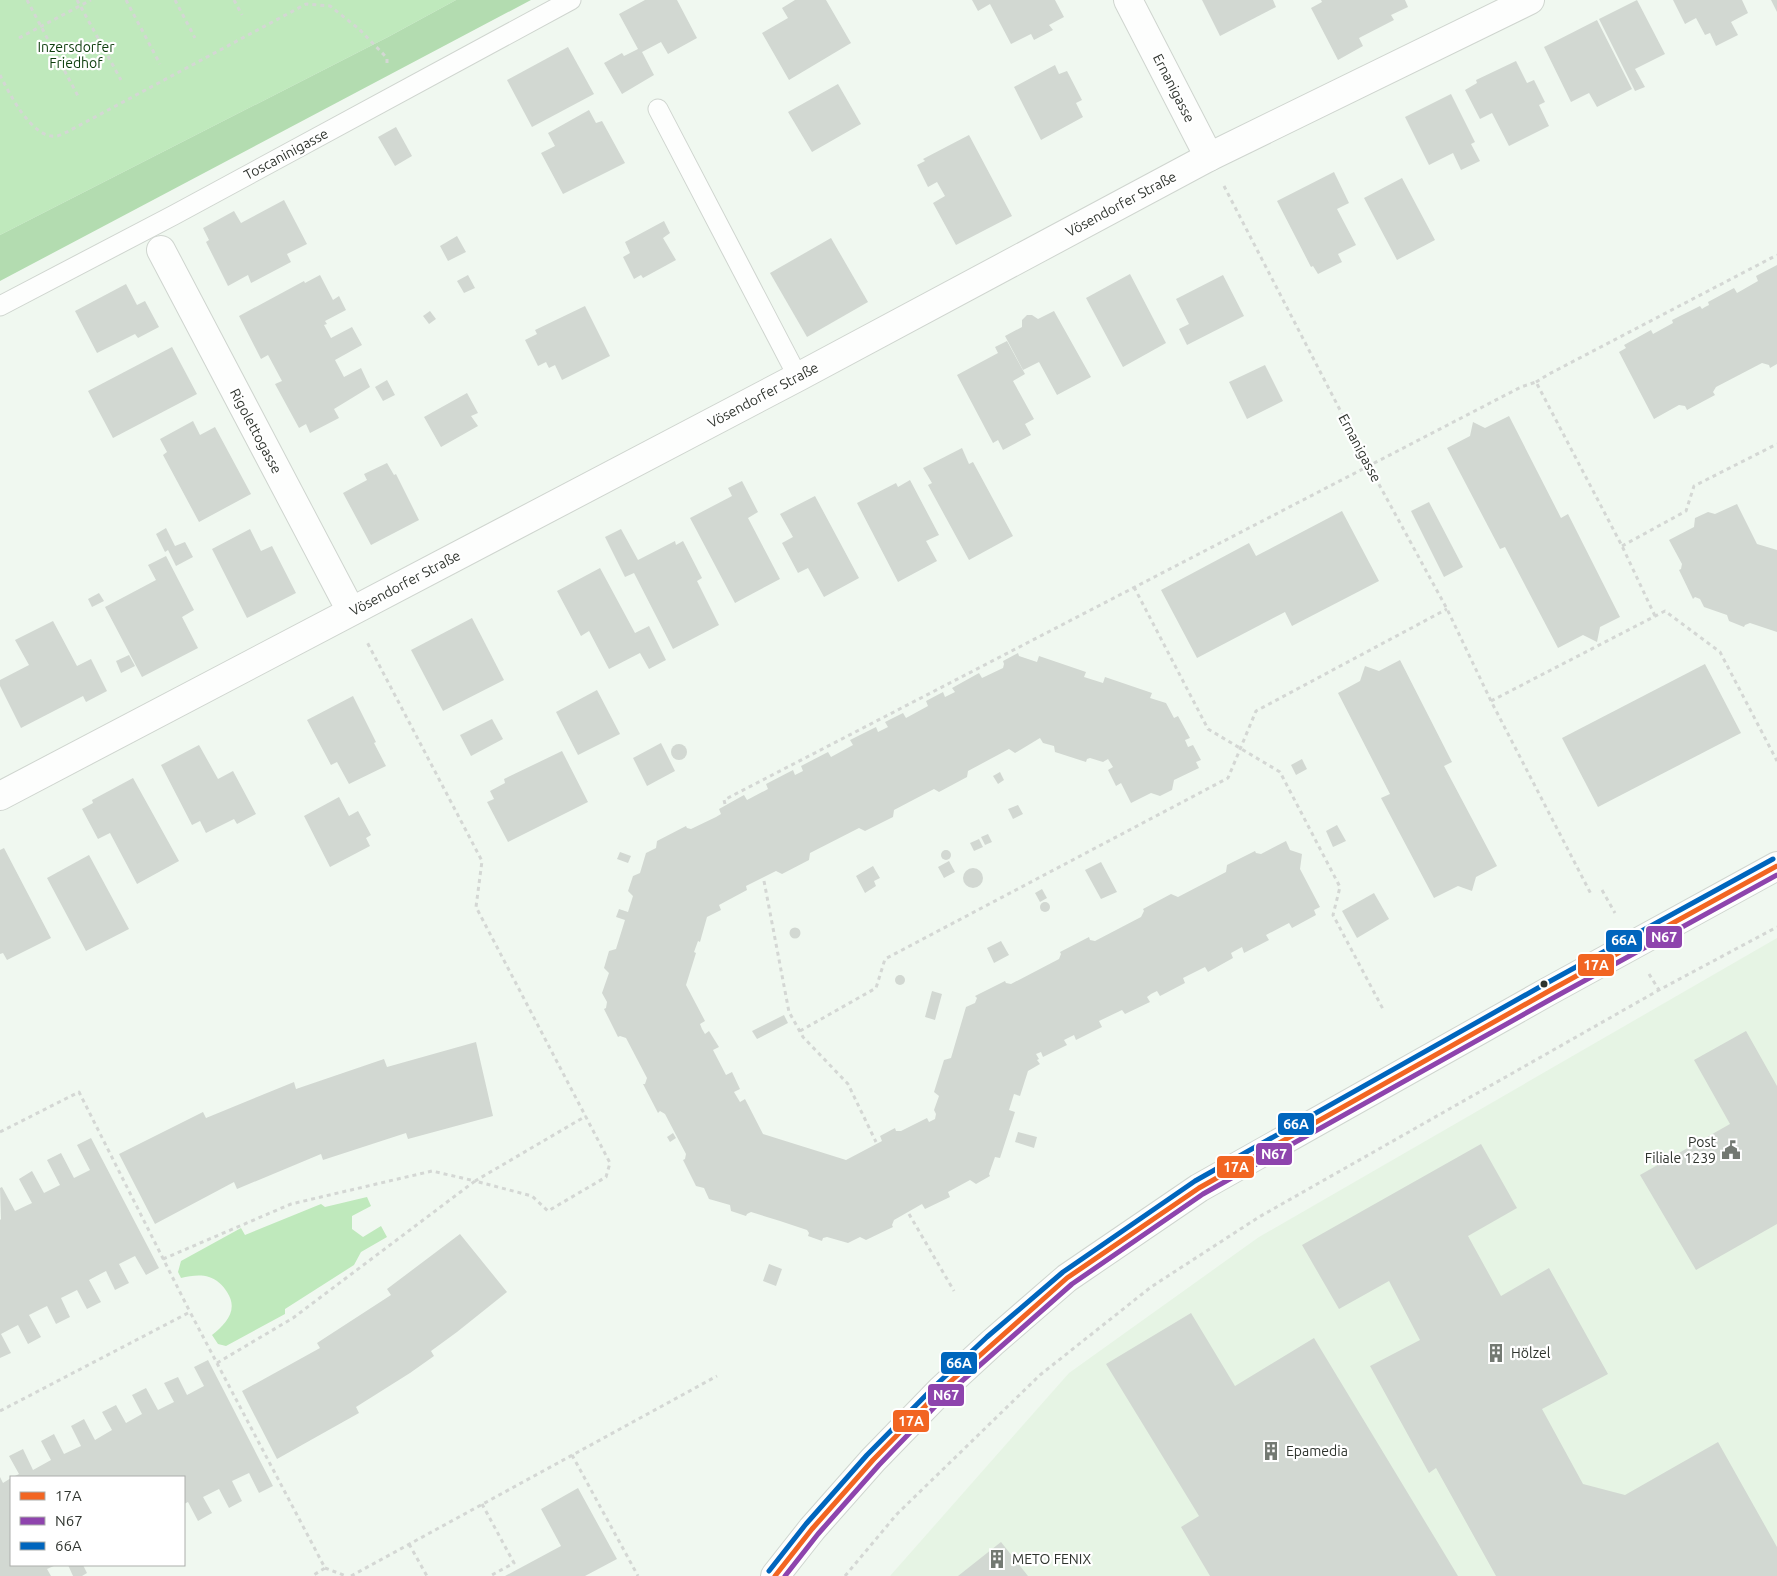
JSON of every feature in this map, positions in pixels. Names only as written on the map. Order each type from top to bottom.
[{"type":"street","name":"Ernanigasse","points":[[1128,0],[1209,157]]},
{"type":"street","name":"Vösendorfer Straße","points":[[0,796],[798,377],[1209,157],[1530,0]]},
{"type":"street","name":"Rigolettogasse","points":[[161,250],[351,611]]},
{"type":"street","points":[[775,1576],[854,1480],[941,1390],[992,1342],[1067,1278],[1199,1188],[1549,990],[1777,866]]},
{"type":"lane","name":"Toscaninigasse","points":[[0,306],[174,215],[571,0]]},
{"type":"lane","points":[[658,109],[798,377]]},
{"type":"path","points":[[27,0],[79,98]]},
{"type":"path","points":[[77,0],[121,80]]},
{"type":"path","points":[[19,38],[91,0]]},
{"type":"path","points":[[126,0],[160,64]]},
{"type":"path","points":[[175,0],[195,38]]},
{"type":"path","points":[[234,0],[242,15]]},
{"type":"path","points":[[0,75],[17,106],[33,125],[39,131],[55,137],[306,4],[330,6],[359,29],[387,58],[389,83],[408,88]]},
{"type":"path","name":"Ernanigasse","points":[[1209,157],[1369,466],[1447,610],[1491,701],[1592,896]]},
{"type":"path","points":[[725,804],[724,800],[1134,586],[1521,387],[1536,382],[1777,256]]},
{"type":"path","points":[[1536,382],[1622,546],[1655,616]]},
{"type":"path","points":[[1622,546],[1686,511],[1694,486],[1777,444]]},
{"type":"path","points":[[1134,586],[1208,729],[1280,772],[1340,887],[1333,915],[1384,1011]]},
{"type":"path","points":[[800,1031],[876,988],[885,959],[1228,778],[1256,711],[1447,610]]},
{"type":"path","points":[[163,1259],[291,1204],[432,1171],[532,1196],[548,1212],[606,1177],[610,1163],[476,907],[482,861],[351,611]]},
{"type":"path","points":[[1491,701],[1665,611],[1720,652],[1777,761]]},
{"type":"path","points":[[764,881],[789,1012],[800,1031],[848,1084],[876,1142]]},
{"type":"path","points":[[1602,890],[1615,913]]},
{"type":"path","points":[[845,1576],[897,1514],[1040,1375],[1151,1287],[1259,1217],[1659,990],[1777,927]]},
{"type":"path","points":[[1648,974],[1659,990]]},
{"type":"path","points":[[0,1132],[79,1092],[190,1312],[325,1568],[346,1576]]},
{"type":"path","points":[[217,1363],[292,1318],[475,1181],[586,1116]]},
{"type":"path","points":[[909,1214],[954,1292]]},
{"type":"path","points":[[0,1411],[190,1312]]},
{"type":"path","points":[[351,1576],[717,1376]]},
{"type":"path","points":[[572,1455],[638,1576]]},
{"type":"path","points":[[482,1504],[514,1563],[490,1576]]},
{"type":"path","points":[[409,1544],[427,1576]]},
{"type":"path","points":[[312,1576],[325,1568]]},
{"type":"shaded area","points":[[1777,938],[1777,1576],[890,1576],[1069,1373],[1259,1237]]},
{"type":"green space","name":"Inzersdorfer Friedhof","points":[[0,0],[456,0],[388,37],[0,235]]},
{"type":"green space","points":[[456,0],[531,0],[0,281],[0,235],[388,37]]},
{"type":"green space","points":[[367,1197],[371,1206],[352,1216],[352,1229],[363,1237],[381,1226],[387,1237],[361,1252],[354,1265],[285,1309],[285,1314],[226,1346],[218,1344],[212,1335],[226,1321],[231,1311],[232,1305],[227,1292],[217,1281],[206,1276],[199,1275],[181,1278],[178,1272],[181,1261],[241,1228],[245,1235],[321,1204],[325,1207]]},
{"type":"building","points":[[645,0],[677,0],[697,38],[668,54],[661,42],[642,52],[654,75],[622,94],[604,63],[622,53],[624,56],[638,49],[619,14]]},
{"type":"building","points":[[795,0],[826,0],[851,43],[789,80],[762,33],[788,18],[782,8]]},
{"type":"building","points":[[972,0],[1055,0],[1064,17],[1049,25],[1053,30],[1034,40],[1031,34],[1011,44],[990,4],[978,11]]},
{"type":"building","points":[[1202,0],[1273,0],[1276,7],[1220,36]]},
{"type":"building","points":[[1321,0],[1405,0],[1408,7],[1391,15],[1394,20],[1359,38],[1363,46],[1338,60],[1311,8],[1322,2]]},
{"type":"building","points":[[1637,0],[1665,54],[1635,69],[1645,87],[1635,91],[1599,19]]},
{"type":"building","points":[[1673,0],[1742,0],[1748,13],[1731,22],[1738,35],[1716,46],[1710,33],[1705,35],[1696,18],[1685,24]]},
{"type":"building","points":[[1771,0],[1777,0],[1777,12]]},
{"type":"building","points":[[1597,20],[1632,89],[1597,107],[1589,93],[1571,102],[1544,47]]},
{"type":"building","points":[[568,47],[594,94],[532,127],[507,80]]},
{"type":"building","points":[[1516,61],[1527,83],[1534,80],[1545,102],[1539,105],[1549,126],[1509,146],[1492,113],[1480,119],[1465,90],[1477,83],[1476,80]]},
{"type":"building","points":[[1055,65],[1059,74],[1067,71],[1082,100],[1076,103],[1083,117],[1041,140],[1014,87]]},
{"type":"building","points":[[838,84],[861,124],[812,152],[788,112]]},
{"type":"building","points":[[1451,94],[1475,142],[1471,144],[1480,161],[1461,170],[1453,153],[1429,165],[1405,117]]},
{"type":"building","points":[[589,110],[596,123],[602,121],[625,163],[563,194],[541,153],[555,146],[548,133]]},
{"type":"building","points":[[396,127],[412,156],[395,166],[378,137]]},
{"type":"building","points":[[969,135],[1012,216],[956,245],[933,203],[945,196],[937,182],[928,187],[917,165],[925,161],[923,159]]},
{"type":"building","points":[[1334,172],[1349,203],[1337,209],[1356,245],[1338,254],[1342,262],[1318,274],[1313,266],[1311,267],[1277,201]]},
{"type":"building","points":[[1402,178],[1435,240],[1397,260],[1364,198]]},
{"type":"building","points":[[284,200],[307,244],[287,254],[291,262],[251,283],[248,275],[228,286],[206,242],[209,240],[203,228],[234,211],[241,223]]},
{"type":"building","points":[[664,221],[670,233],[663,238],[676,260],[643,278],[641,275],[634,279],[623,257],[630,253],[625,242]]},
{"type":"building","points":[[457,236],[466,252],[448,261],[440,246]]},
{"type":"building","points":[[831,238],[868,302],[807,337],[770,273]]},
{"type":"building","points":[[1777,265],[1777,364],[1770,368],[1769,365],[1762,363],[1716,387],[1713,392],[1715,395],[1687,410],[1685,406],[1679,405],[1654,419],[1619,352],[1626,348],[1624,345],[1651,330],[1653,334],[1673,323],[1672,320],[1700,306],[1702,309],[1709,305],[1708,302],[1734,288],[1737,293],[1758,281],[1756,276]]},
{"type":"building","points":[[1130,274],[1166,343],[1123,367],[1086,298]]},
{"type":"building","points":[[320,275],[333,300],[339,296],[346,310],[325,321],[327,324],[324,325],[331,338],[352,327],[362,345],[335,360],[344,377],[361,368],[370,387],[334,409],[339,418],[310,433],[306,424],[299,428],[275,384],[282,381],[268,355],[261,359],[239,316],[304,281],[305,283]]},
{"type":"building","points":[[468,275],[475,288],[464,293],[457,281]]},
{"type":"building","points":[[1223,275],[1244,316],[1187,345],[1179,329],[1189,324],[1176,299]]},
{"type":"building","points":[[126,284],[137,305],[145,301],[159,327],[138,338],[135,334],[97,353],[75,311]]},
{"type":"building","points":[[585,306],[610,356],[562,380],[555,365],[549,368],[546,362],[538,366],[525,340],[537,334],[535,330]]},
{"type":"building","points":[[430,311],[436,319],[429,324],[423,316]]},
{"type":"building","points":[[1054,311],[1091,377],[1057,395],[1039,362],[1023,370],[1005,336],[1022,327],[1022,320],[1027,315],[1032,315],[1038,319]]},
{"type":"building","points":[[1007,341],[1025,374],[1013,381],[1034,419],[1025,424],[1031,435],[1003,450],[998,440],[993,443],[957,375],[998,353],[995,347]]},
{"type":"building","points":[[172,347],[197,394],[113,438],[88,391]]},
{"type":"building","points":[[1265,365],[1283,401],[1247,419],[1229,382]]},
{"type":"building","points":[[387,380],[395,395],[383,401],[375,387]]},
{"type":"building","points":[[467,393],[478,413],[471,416],[478,426],[441,447],[424,417]]},
{"type":"building","points":[[1509,416],[1561,518],[1568,514],[1620,617],[1600,627],[1597,642],[1583,635],[1558,648],[1505,547],[1500,549],[1447,448],[1470,436],[1473,422],[1485,428]]},
{"type":"building","points":[[193,421],[200,435],[215,427],[251,494],[199,522],[163,455],[167,452],[160,439]]},
{"type":"building","points":[[962,448],[969,464],[973,462],[1013,536],[969,560],[928,485],[932,483],[923,468]]},
{"type":"building","points":[[387,463],[394,475],[396,474],[419,520],[371,545],[343,493],[367,480],[364,474]]},
{"type":"building","points":[[910,480],[939,535],[926,541],[937,561],[898,582],[857,503],[896,483],[898,487]]},
{"type":"building","points":[[742,481],[758,512],[748,518],[780,579],[735,603],[690,518],[732,496],[728,488]]},
{"type":"building","points":[[815,496],[859,578],[824,597],[808,568],[798,573],[782,543],[793,537],[780,514]]},
{"type":"building","points":[[1429,502],[1463,567],[1444,577],[1411,511]]},
{"type":"building","points":[[1737,504],[1757,544],[1777,550],[1777,632],[1750,623],[1744,627],[1729,621],[1727,615],[1704,607],[1700,599],[1695,597],[1693,599],[1679,570],[1682,564],[1669,540],[1694,527],[1695,518],[1708,512],[1715,514]]},
{"type":"building","points":[[1342,511],[1379,581],[1292,626],[1285,612],[1197,658],[1161,590],[1249,543],[1256,556]]},
{"type":"building","points":[[166,528],[175,546],[185,542],[193,557],[176,566],[168,550],[165,552],[156,534]]},
{"type":"building","points":[[250,529],[261,551],[272,546],[296,593],[247,618],[212,549]]},
{"type":"building","points":[[621,529],[638,560],[675,541],[676,545],[683,541],[702,578],[697,581],[719,625],[673,649],[634,573],[625,577],[605,537]]},
{"type":"building","points":[[166,556],[194,610],[182,617],[198,648],[142,677],[105,607],[156,580],[148,565]]},
{"type":"building","points":[[600,568],[635,633],[649,626],[666,660],[649,669],[640,653],[609,669],[589,631],[581,636],[557,591]]},
{"type":"building","points":[[99,593],[104,601],[92,607],[88,599]]},
{"type":"building","points":[[472,618],[504,680],[443,711],[411,650]]},
{"type":"building","points":[[53,621],[77,666],[91,659],[107,691],[86,702],[83,696],[21,728],[0,686],[0,680],[29,665],[15,640]]},
{"type":"building","points":[[1018,653],[1019,656],[1037,662],[1039,656],[1086,672],[1084,677],[1103,683],[1105,677],[1152,693],[1150,698],[1166,703],[1174,718],[1178,716],[1190,738],[1185,740],[1188,747],[1193,745],[1201,760],[1196,762],[1199,768],[1174,780],[1172,790],[1160,796],[1151,793],[1131,803],[1121,783],[1116,786],[1108,770],[1113,767],[1108,759],[1103,762],[1090,758],[1086,762],[1055,752],[1054,746],[1043,743],[1040,738],[1015,753],[1009,749],[968,771],[967,777],[939,792],[934,789],[894,810],[893,817],[865,831],[859,828],[810,853],[809,860],[782,874],[776,871],[746,886],[747,890],[719,905],[721,910],[707,917],[700,942],[698,941],[694,952],[696,953],[686,985],[705,1021],[700,1024],[702,1029],[705,1034],[709,1031],[719,1047],[713,1050],[726,1075],[732,1072],[740,1089],[734,1092],[740,1102],[745,1099],[763,1134],[846,1160],[882,1141],[880,1136],[895,1128],[896,1131],[901,1131],[927,1118],[929,1122],[935,1119],[936,1114],[934,1110],[939,1096],[934,1092],[944,1060],[951,1058],[966,1007],[975,1003],[977,998],[975,996],[1005,981],[1011,984],[1059,959],[1060,952],[1089,937],[1090,940],[1095,941],[1141,917],[1143,909],[1171,894],[1178,897],[1226,872],[1227,865],[1255,851],[1261,854],[1286,841],[1290,850],[1302,854],[1300,869],[1320,907],[1314,910],[1316,915],[1292,928],[1289,923],[1266,935],[1269,940],[1244,953],[1242,947],[1231,953],[1233,958],[1208,972],[1205,967],[1183,978],[1185,983],[1160,996],[1157,991],[1151,994],[1147,997],[1150,1002],[1125,1014],[1122,1010],[1099,1021],[1102,1027],[1076,1040],[1074,1035],[1064,1040],[1067,1045],[1043,1057],[1041,1052],[1036,1054],[1040,1064],[1028,1071],[1020,1096],[1014,1094],[1009,1110],[1015,1112],[1000,1158],[995,1157],[990,1176],[976,1184],[970,1180],[948,1192],[950,1197],[925,1209],[922,1204],[894,1220],[893,1227],[866,1240],[860,1237],[848,1243],[827,1237],[823,1238],[822,1241],[808,1236],[807,1230],[780,1221],[751,1212],[746,1216],[731,1211],[730,1205],[709,1199],[704,1188],[696,1186],[683,1160],[686,1154],[665,1114],[660,1111],[658,1113],[643,1084],[645,1084],[647,1078],[626,1038],[618,1037],[604,1009],[607,1002],[602,993],[609,973],[604,968],[609,951],[616,949],[625,920],[616,917],[619,909],[628,912],[633,896],[628,891],[633,876],[640,873],[646,853],[656,848],[657,841],[686,826],[691,829],[716,817],[721,814],[719,809],[744,795],[747,800],[768,789],[766,784],[793,770],[795,775],[803,771],[801,766],[828,752],[831,757],[853,745],[850,740],[876,727],[878,732],[888,727],[885,722],[903,713],[906,718],[928,706],[926,701],[943,692],[945,697],[955,692],[952,688],[979,673],[982,678],[1003,668],[1003,661]]},
{"type":"building","points":[[129,655],[135,666],[121,673],[116,661]]},
{"type":"building","points":[[1400,660],[1452,762],[1444,766],[1497,866],[1476,877],[1472,891],[1458,886],[1434,898],[1381,798],[1390,794],[1338,693],[1360,681],[1365,666],[1379,671]]},
{"type":"building","points":[[1705,664],[1741,733],[1598,807],[1562,738]]},
{"type":"building","points":[[597,690],[620,734],[578,755],[556,712]]},
{"type":"building","points":[[353,696],[386,766],[349,784],[337,762],[331,765],[307,720]]},
{"type":"building","points":[[492,719],[503,739],[471,756],[460,735]]},
{"type":"building","points":[[661,743],[675,771],[647,786],[633,758]]},
{"type":"building","points":[[679,744],[685,746],[687,752],[685,758],[679,760],[673,758],[671,752],[673,746]]},
{"type":"building","points":[[199,745],[218,779],[233,771],[256,814],[237,824],[234,819],[206,833],[200,821],[192,825],[161,765]]},
{"type":"building","points":[[562,751],[588,802],[508,842],[487,802],[494,799],[490,791],[505,783],[504,779]]},
{"type":"building","points":[[1302,759],[1307,769],[1296,775],[1291,765]]},
{"type":"building","points":[[1000,772],[1004,780],[998,784],[993,776]]},
{"type":"building","points":[[133,778],[179,861],[137,884],[110,833],[98,839],[82,809],[93,803],[92,800]]},
{"type":"building","points":[[339,797],[349,816],[358,811],[371,835],[366,838],[370,846],[330,867],[304,816]]},
{"type":"building","points":[[1018,805],[1023,814],[1013,819],[1008,809]]},
{"type":"building","points":[[1337,825],[1346,841],[1333,847],[1326,831]]},
{"type":"building","points":[[988,834],[992,842],[985,845],[981,837]]},
{"type":"building","points":[[979,839],[983,847],[974,851],[970,843]]},
{"type":"building","points":[[4,848],[51,938],[7,960],[3,953],[0,954],[0,850]]},
{"type":"building","points":[[944,850],[948,850],[951,855],[950,859],[944,860],[941,857],[941,853]]},
{"type":"building","points":[[620,852],[631,856],[628,863],[617,859]]},
{"type":"building","points":[[89,855],[129,929],[86,951],[47,878]]},
{"type":"building","points":[[949,861],[955,872],[944,878],[938,867]]},
{"type":"building","points":[[1101,862],[1117,892],[1101,899],[1085,870]]},
{"type":"building","points":[[873,866],[880,878],[874,881],[876,886],[865,893],[856,876]]},
{"type":"building","points":[[973,868],[980,871],[983,878],[980,885],[973,888],[966,885],[963,878],[966,871]]},
{"type":"building","points":[[1042,889],[1047,898],[1040,902],[1035,893]]},
{"type":"building","points":[[1374,893],[1389,919],[1357,938],[1342,911]]},
{"type":"building","points":[[1043,902],[1047,902],[1050,907],[1049,911],[1043,912],[1040,909],[1040,905]]},
{"type":"building","points":[[793,928],[797,928],[800,933],[799,937],[793,938],[790,935],[790,931]]},
{"type":"building","points":[[1001,941],[1009,955],[994,963],[987,948]]},
{"type":"building","points":[[898,975],[902,975],[905,980],[904,984],[898,985],[895,982],[895,978]]},
{"type":"building","points":[[932,991],[942,994],[935,1020],[925,1017]]},
{"type":"building","points":[[784,1015],[788,1023],[757,1039],[752,1031]]},
{"type":"building","name":"Post Filiale 1239","points":[[1746,1031],[1777,1086],[1777,1224],[1696,1270],[1640,1175],[1730,1124],[1694,1060]]},
{"type":"building","points":[[476,1042],[493,1116],[408,1139],[406,1133],[323,1160],[321,1154],[237,1189],[234,1182],[155,1224],[119,1154],[203,1112],[206,1118],[294,1082],[296,1089],[384,1059],[387,1067]]},
{"type":"building","points":[[1018,1132],[1037,1137],[1034,1148],[1015,1142]]},
{"type":"building","points":[[673,1133],[676,1138],[670,1142],[667,1137]]},
{"type":"building","points":[[91,1138],[159,1268],[146,1275],[135,1256],[119,1264],[129,1283],[115,1290],[106,1271],[89,1280],[101,1302],[87,1309],[77,1290],[61,1298],[70,1317],[56,1324],[47,1306],[29,1315],[41,1337],[28,1344],[18,1325],[1,1334],[11,1353],[0,1358],[0,1188],[2,1187],[15,1211],[32,1203],[19,1179],[32,1171],[44,1193],[60,1185],[47,1160],[61,1153],[74,1178],[90,1170],[77,1145]]},
{"type":"building","name":"Hölzel","points":[[1481,1144],[1517,1208],[1468,1236],[1501,1296],[1549,1268],[1608,1374],[1542,1409],[1583,1484],[1625,1495],[1718,1442],[1777,1547],[1777,1576],[1496,1576],[1436,1468],[1429,1473],[1370,1366],[1420,1340],[1389,1281],[1339,1309],[1302,1245]]},
{"type":"building","points":[[460,1234],[507,1292],[431,1351],[434,1356],[356,1407],[359,1413],[277,1459],[242,1391],[320,1348],[317,1343],[391,1295],[387,1289]]},
{"type":"building","points":[[769,1264],[782,1269],[776,1286],[763,1281]]},
{"type":"building","name":"Epamedia","points":[[1191,1313],[1235,1386],[1314,1338],[1458,1576],[1210,1576],[1181,1527],[1199,1516],[1106,1364]]},
{"type":"building","points":[[208,1360],[273,1486],[259,1493],[249,1473],[232,1481],[242,1501],[229,1508],[219,1489],[203,1497],[212,1513],[198,1521],[188,1502],[185,1504],[185,1476],[15,1476],[19,1474],[9,1456],[23,1449],[33,1470],[51,1460],[41,1441],[54,1434],[64,1454],[81,1446],[71,1426],[84,1419],[95,1440],[112,1430],[102,1412],[116,1405],[126,1423],[142,1414],[132,1395],[146,1388],[158,1410],[174,1402],[164,1383],[178,1377],[187,1395],[204,1386],[194,1367]]},
{"type":"building","points":[[0,1477],[3,1483],[10,1479],[10,1566],[54,1566],[47,1569],[51,1576],[0,1576]]},
{"type":"building","points":[[578,1488],[617,1559],[585,1576],[505,1576],[561,1546],[541,1509]]},
{"type":"building","name":"METO FENIX","points":[[1001,1542],[1028,1576],[958,1576]]},
{"type":"building","points":[[68,1566],[84,1566],[87,1573],[82,1576],[73,1576]]},
{"type":"transit line","name":"66A","points":[[769,1571],[806,1524],[867,1455],[936,1385],[987,1337],[1063,1272],[1195,1181],[1545,984],[1773,859]]},
{"type":"transit line","name":"17A","points":[[775,1576],[812,1529],[873,1460],[941,1390],[1067,1278],[1199,1188],[1549,991],[1777,866]]},
{"type":"transit line","name":"N67","points":[[785,1576],[818,1534],[879,1465],[946,1395],[1072,1284],[1203,1194],[1777,875]]},
{"type":"place","name":"Post Filiale 1239","points":[[1731,1150]]},
{"type":"place","name":"Hölzel","points":[[1496,1353]]},
{"type":"place","name":"Epamedia","points":[[1271,1451]]},
{"type":"place","name":"METO FENIX","points":[[997,1559]]}]
